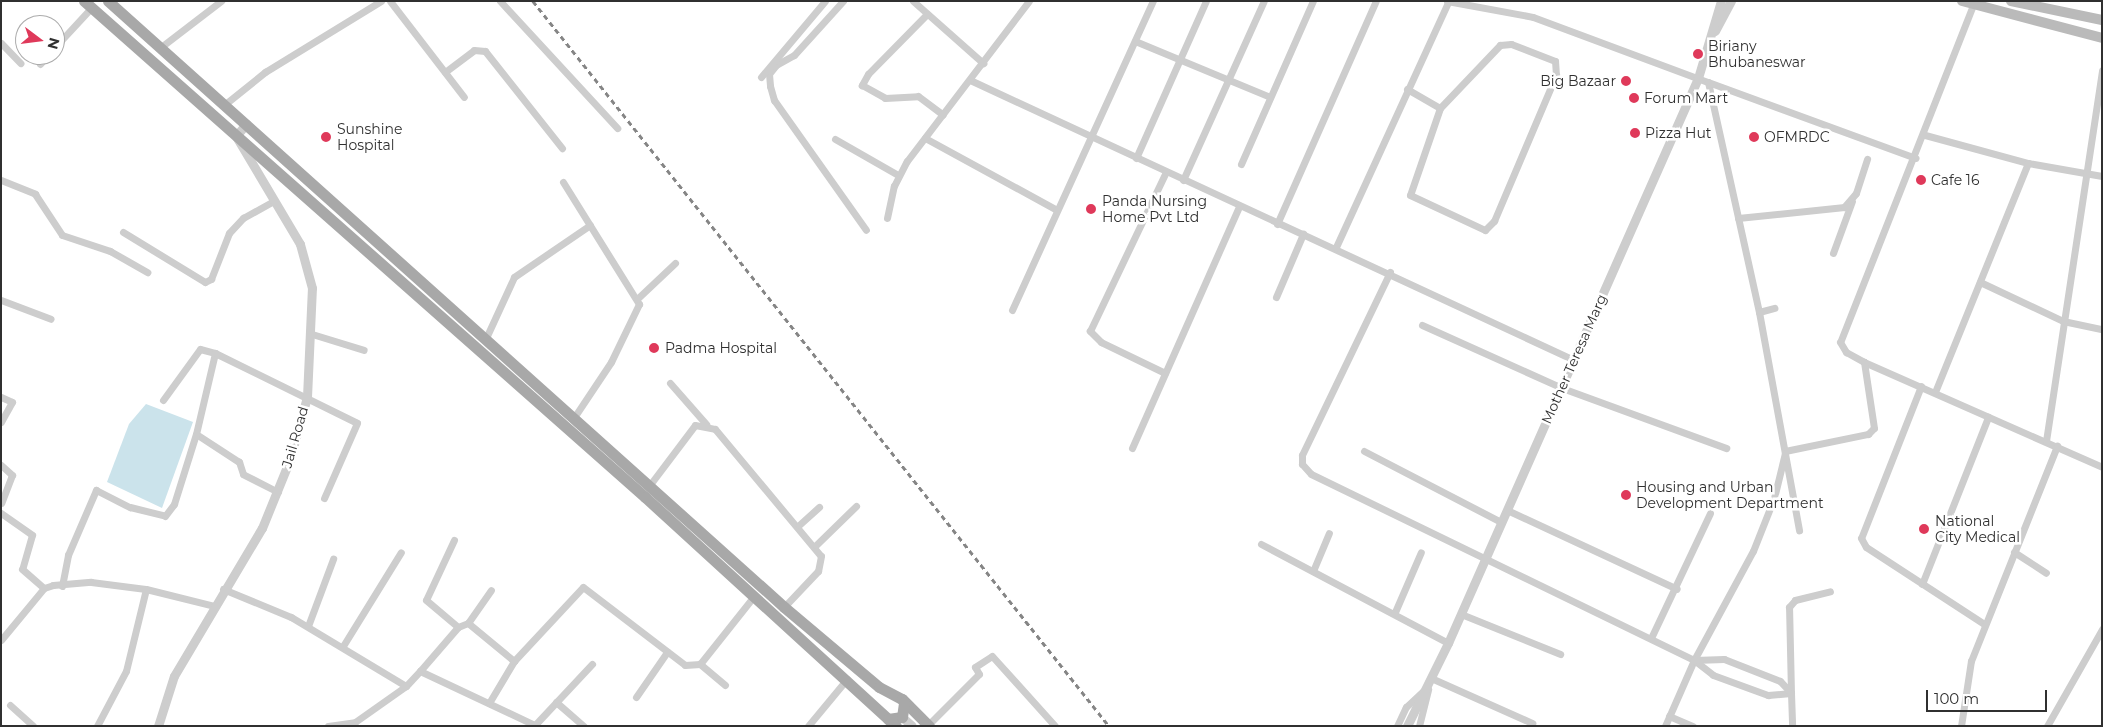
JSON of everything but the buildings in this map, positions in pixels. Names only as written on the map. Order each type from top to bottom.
[{"type":"main road","points":[[108,1],[575,416],[784,608],[879,687],[902,699],[928,725]]},
{"type":"main road","points":[[1962,1],[2102,38]]},
{"type":"main road","points":[[2011,1],[2102,20]]},
{"type":"main road","points":[[88,5],[892,719]]},
{"type":"main road","points":[[892,719],[885,699],[902,699]]},
{"type":"main road","points":[[892,719],[902,699]]},
{"type":"street","points":[[161,47],[222,1]]},
{"type":"street","points":[[224,105],[265,72],[382,1]]},
{"type":"street","points":[[390,1],[464,97]]},
{"type":"street","points":[[500,1],[618,128]]},
{"type":"street","points":[[761,77],[826,1]]},
{"type":"street","points":[[843,1],[794,55],[776,66],[769,74],[770,86],[774,100],[866,230]]},
{"type":"street","points":[[913,1],[983,63]]},
{"type":"street","points":[[887,218],[898,175],[1030,1]]},
{"type":"street","points":[[1012,310],[1090,136],[1154,1]]},
{"type":"street","points":[[1136,158],[1206,1]]},
{"type":"street","points":[[1183,180],[1264,1]]},
{"type":"street","points":[[1240,164],[1313,1]]},
{"type":"street","points":[[1278,224],[1376,1]]},
{"type":"street","points":[[1336,247],[1447,1],[1534,17],[1916,158]]},
{"type":"street","name":"Mother Teresa Marg","points":[[1715,31],[1721,1]]},
{"type":"street","name":"Mother Teresa Marg","points":[[1409,723],[1448,643],[1562,388],[1698,78],[1715,31],[1731,1]]},
{"type":"street","points":[[65,34],[88,5]]},
{"type":"street","points":[[1973,5],[1916,158],[1842,334],[1842,348],[1864,362],[2102,467]]},
{"type":"street","points":[[927,14],[868,74],[862,85],[885,98],[918,96],[943,115]]},
{"type":"street","points":[[1135,41],[1270,97]]},
{"type":"street","points":[[1,43],[15,58]]},
{"type":"street","points":[[1500,44],[1555,61],[1552,84],[1494,221],[1485,230],[1410,195],[1440,108],[1500,44]]},
{"type":"street","points":[[445,72],[474,50],[485,50],[562,148]]},
{"type":"street","points":[[2046,441],[2084,173],[2102,70]]},
{"type":"street","points":[[970,80],[1278,224],[1336,247],[1390,272],[1574,360]]},
{"type":"street","points":[[1708,82],[1758,312],[1786,451],[1799,530]]},
{"type":"street","points":[[1407,89],[1440,108]]},
{"type":"street","points":[[236,136],[246,124]]},
{"type":"street","name":"Jail Road","points":[[158,726],[174,676],[223,589],[250,550],[278,492],[307,397],[312,334],[312,288],[300,244],[236,136]]},
{"type":"street","points":[[1924,136],[2028,163],[2102,176]]},
{"type":"street","points":[[925,138],[1057,210]]},
{"type":"street","points":[[835,140],[898,175]]},
{"type":"street","points":[[1832,253],[1867,160]]},
{"type":"street","points":[[1935,392],[2028,163]]},
{"type":"street","points":[[1165,374],[1102,342],[1090,331],[1166,172]]},
{"type":"street","points":[[1,180],[35,194],[62,235],[110,251],[147,272]]},
{"type":"street","points":[[563,182],[638,298]]},
{"type":"street","points":[[1738,218],[1838,208],[1852,200]]},
{"type":"street","points":[[124,232],[205,282],[212,279],[228,233],[274,201]]},
{"type":"street","points":[[1132,448],[1239,206]]},
{"type":"street","points":[[486,338],[514,277],[590,225]]},
{"type":"street","points":[[1276,298],[1303,234]]},
{"type":"street","points":[[575,416],[631,326],[638,298],[675,263]]},
{"type":"street","points":[[1390,272],[1302,456],[1302,464],[1311,474],[1651,638],[1694,660],[1713,675],[1768,694],[1791,694]]},
{"type":"street","points":[[1980,282],[2063,321],[2102,329]]},
{"type":"street","points":[[1,300],[51,319]]},
{"type":"street","points":[[1758,312],[1774,308]]},
{"type":"street","points":[[1422,325],[1562,388],[1726,448]]},
{"type":"street","points":[[312,334],[364,350]]},
{"type":"street","points":[[163,400],[200,350],[215,353],[357,423],[324,498]]},
{"type":"street","points":[[62,586],[68,555],[96,490],[130,507],[165,516],[174,504],[196,434],[215,353]]},
{"type":"street","points":[[1786,451],[1868,434],[1874,428],[1864,362]]},
{"type":"street","points":[[670,383],[706,424],[723,436],[816,546],[821,556],[818,571],[784,608]]},
{"type":"street","points":[[1921,386],[1861,530],[1866,547],[1984,624]]},
{"type":"street","points":[[1,397],[12,402],[1,422]]},
{"type":"street","points":[[1922,584],[1988,417]]},
{"type":"street","points":[[649,486],[695,425],[706,424]]},
{"type":"street","points":[[196,434],[239,462],[243,474],[278,492]]},
{"type":"street","points":[[1961,726],[1967,678],[1984,624],[2057,446]]},
{"type":"street","points":[[1364,451],[1501,522]]},
{"type":"street","points":[[1665,726],[1694,660],[1753,551],[1774,498],[1786,451]]},
{"type":"street","points":[[1,466],[12,475],[1,503]]},
{"type":"street","points":[[816,546],[856,506]]},
{"type":"street","points":[[799,525],[819,508]]},
{"type":"street","points":[[1507,510],[1677,589]]},
{"type":"street","points":[[1,513],[32,535],[22,569],[44,588]]},
{"type":"street","points":[[1651,638],[1677,589],[1710,513]]},
{"type":"street","points":[[1313,571],[1329,533]]},
{"type":"street","points":[[454,540],[426,600],[458,627]]},
{"type":"street","points":[[1261,544],[1395,612],[1448,643]]},
{"type":"street","points":[[343,646],[402,552]]},
{"type":"street","points":[[1395,612],[1421,552]]},
{"type":"street","points":[[2014,552],[2046,573]]},
{"type":"street","points":[[308,626],[333,559]]},
{"type":"street","points":[[1,640],[44,588],[91,582],[146,588],[214,606]]},
{"type":"street","points":[[489,703],[514,661],[583,587],[685,665],[700,664],[725,685]]},
{"type":"street","points":[[97,726],[126,671],[146,588]]},
{"type":"street","points":[[223,589],[308,626],[406,686]]},
{"type":"street","points":[[328,726],[355,722],[406,686],[458,627],[468,623],[491,590]]},
{"type":"street","points":[[1792,726],[1789,607],[1795,600],[1830,591]]},
{"type":"street","points":[[700,664],[754,596]]},
{"type":"street","points":[[1461,614],[1560,654]]},
{"type":"street","points":[[468,623],[514,661]]},
{"type":"street","points":[[2047,726],[2102,629]]},
{"type":"street","points":[[636,698],[667,652]]},
{"type":"street","points":[[928,725],[979,674],[974,667],[992,656],[1055,726]]},
{"type":"street","points":[[1694,660],[1724,659],[1766,673],[1791,694]]},
{"type":"street","points":[[420,671],[534,725],[592,664]]},
{"type":"street","points":[[808,726],[846,679]]},
{"type":"street","points":[[1430,682],[1532,723]]},
{"type":"street","name":"Mother Teresa Marg","points":[[1397,726],[1406,706],[1430,682]]},
{"type":"street","name":"Mother Teresa Marg","points":[[1419,726],[1430,682]]},
{"type":"street","points":[[556,702],[584,726]]},
{"type":"street","points":[[10,705],[33,726]]},
{"type":"street","points":[[1669,716],[1693,726]]},
{"type":"street","points":[[892,719],[912,726]]},
{"type":"water","points":[[146,404],[193,422],[162,508],[107,482],[129,424]]},
{"type":"railway","points":[[533,1],[1109,726]]},
{"type":"place","name":"Biriany Bhubaneswar","points":[[1698,54]]},
{"type":"place","name":"Big Bazaar","points":[[1626,81]]},
{"type":"place","name":"Forum Mart","points":[[1634,98]]},
{"type":"place","name":"Pizza Hut","points":[[1635,133]]},
{"type":"place","name":"Sunshine Hospital","points":[[326,137]]},
{"type":"place","name":"OFMRDC","points":[[1754,137]]},
{"type":"place","name":"Cafe 16","points":[[1921,180]]},
{"type":"place","name":"Panda Nursing Home Pvt Ltd","points":[[1091,209]]},
{"type":"place","name":"Padma Hospital","points":[[654,348]]},
{"type":"place","name":"Housing and Urban Development Department","points":[[1626,495]]},
{"type":"place","name":"National City Medical","points":[[1924,529]]}]
